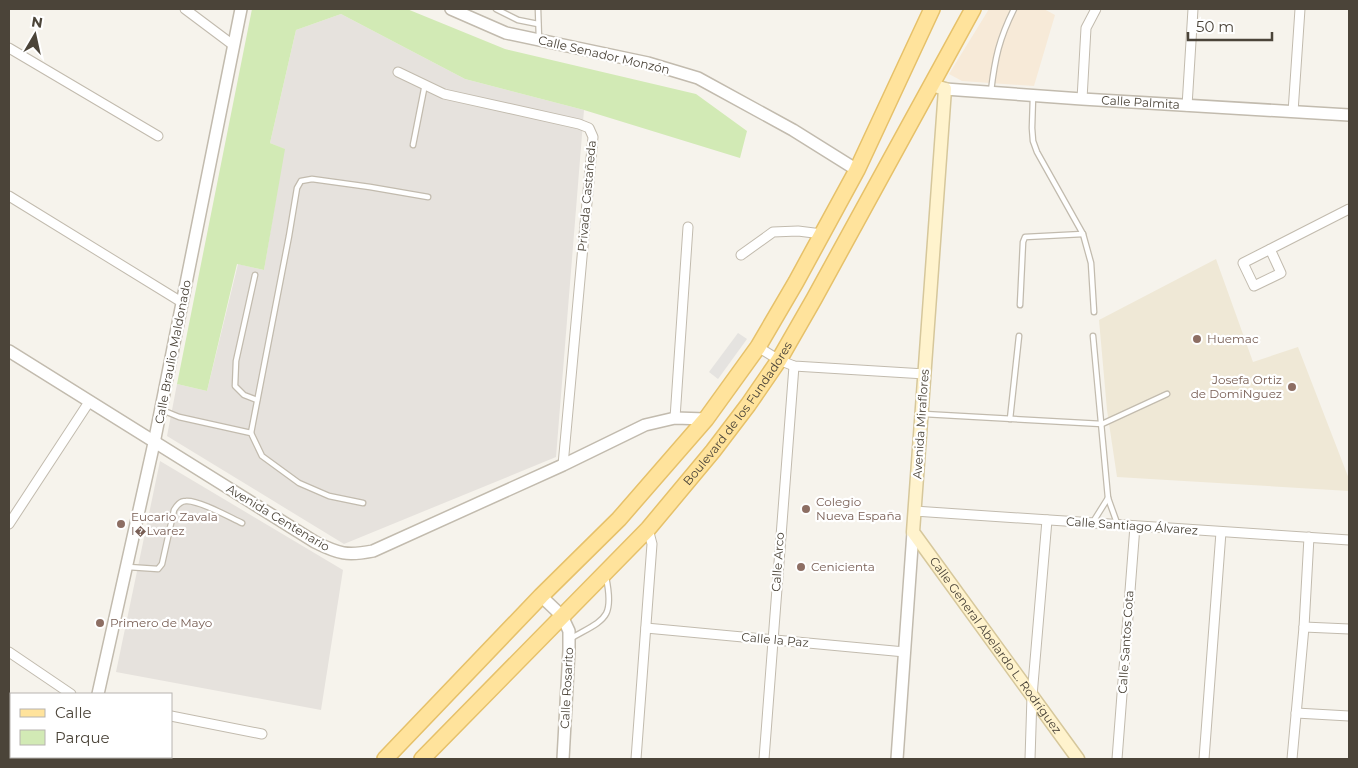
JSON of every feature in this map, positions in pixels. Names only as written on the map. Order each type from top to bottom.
[{"type":"main road","name":"Boulevard de los Fundadores","points":[[385,759],[541,596],[619,519],[706,419],[758,347],[822,234],[857,170],[932,9]]},
{"type":"main road","name":"Boulevard de los Fundadores","points":[[422,759],[648,529],[713,451],[779,360],[868,203],[939,87],[973,9]]},
{"type":"main road","name":"Avenida Miraflores","points":[[913,532],[925,374],[939,87]]},
{"type":"main road","points":[[857,170],[864,180],[868,203]]},
{"type":"main road","name":"Calle General Abelardo L. Rodríguez","points":[[913,532],[1078,759]]},
{"type":"street","points":[[185,9],[233,45]]},
{"type":"street","name":"Calle Braulio Maldonado","points":[[98,693],[161,410],[241,9]]},
{"type":"street","name":"Calle Senador Monzón","points":[[451,9],[506,33],[648,63],[698,78],[793,130],[857,170]]},
{"type":"street","points":[[1082,99],[1086,28],[1096,9]]},
{"type":"street","points":[[1187,106],[1193,9]]},
{"type":"street","points":[[1293,112],[1300,9]]},
{"type":"street","points":[[9,48],[158,136]]},
{"type":"street","name":"Privada Castañeda","points":[[398,72],[444,94],[579,124],[589,128],[593,136],[562,465]]},
{"type":"street","name":"Calle Palmita","points":[[939,87],[1033,96],[1349,115]]},
{"type":"street","points":[[9,196],[183,303]]},
{"type":"street","points":[[1270,249],[1281,273],[1254,286],[1243,263],[1270,249],[1349,209]]},
{"type":"street","points":[[675,418],[688,227]]},
{"type":"street","points":[[741,255],[772,232],[798,231],[822,234]]},
{"type":"street","points":[[758,347],[779,360],[794,366],[925,374]]},
{"type":"street","name":"Avenida Centenario","points":[[9,351],[315,542],[334,552],[352,554],[373,551],[562,465],[644,425],[675,418],[706,419]]},
{"type":"street","name":"Calle Arco","points":[[764,759],[794,366]]},
{"type":"street","points":[[9,524],[12,509],[89,402]]},
{"type":"street","name":"Calle Santiago Álvarez","points":[[914,510],[1349,540]]},
{"type":"street","points":[[1030,759],[1032,696],[1047,520]]},
{"type":"street","name":"Calle Santos Cota","points":[[1117,759],[1135,526]]},
{"type":"street","points":[[636,759],[652,544],[648,529]]},
{"type":"street","name":"Avenida Miraflores","points":[[897,759],[913,532]]},
{"type":"street","points":[[1204,759],[1221,532]]},
{"type":"street","points":[[1292,759],[1304,627],[1309,537]]},
{"type":"street","name":"Calle Rosarito","points":[[541,596],[562,616],[568,631],[563,759]]},
{"type":"street","points":[[1304,627],[1349,629]]},
{"type":"street","name":"Calle la Paz","points":[[646,628],[905,652]]},
{"type":"street","points":[[9,652],[70,693]]},
{"type":"street","points":[[1296,713],[1349,716]]},
{"type":"street","points":[[172,716],[262,734]]},
{"type":"lane","points":[[496,9],[518,20],[538,24]]},
{"type":"lane","points":[[538,9],[539,40]]},
{"type":"lane","points":[[991,93],[996,55],[1003,30],[1014,9]]},
{"type":"lane","points":[[414,145],[425,84]]},
{"type":"lane","points":[[1033,96],[1033,141],[1037,152],[1083,234],[1091,263],[1094,312]]},
{"type":"lane","points":[[363,503],[330,496],[299,483],[262,456],[251,433],[297,188],[301,181],[312,179],[428,197]]},
{"type":"lane","points":[[1020,305],[1023,242],[1025,237],[1083,234]]},
{"type":"lane","points":[[254,275],[236,361],[235,386],[244,396],[257,400]]},
{"type":"lane","points":[[1010,419],[1019,336]]},
{"type":"lane","points":[[1093,336],[1108,498],[1118,523]]},
{"type":"lane","points":[[922,414],[1102,424],[1167,394]]},
{"type":"lane","points":[[161,410],[179,417],[251,433]]},
{"type":"lane","points":[[1093,522],[1108,498]]},
{"type":"lane","points":[[126,566],[158,569],[162,564],[174,510],[179,503],[187,500],[242,523]]},
{"type":"lane","points":[[569,639],[600,622],[609,610],[610,594],[605,572]]},
{"type":"shaded area","points":[[989,9],[1044,9],[1055,15],[1034,86],[962,81],[949,74]]},
{"type":"shaded area","points":[[341,14],[465,79],[584,110],[556,457],[344,544],[167,436],[177,384],[207,391],[238,264],[264,270],[284,149],[270,143],[296,30]]},
{"type":"shaded area","points":[[1216,259],[1253,362],[1298,347],[1349,479],[1349,491],[1117,477],[1107,410],[1099,320]]},
{"type":"shaded area","points":[[738,333],[747,339],[718,379],[709,372]]},
{"type":"shaded area","points":[[160,461],[343,570],[321,710],[116,672]]},
{"type":"green space","points":[[252,9],[407,9],[505,49],[696,94],[747,131],[740,158],[584,110],[465,79],[341,14],[296,30],[270,143],[285,149],[264,270],[237,264],[207,391],[177,384]]},
{"type":"place","name":"Huemac","points":[[1197,339]]},
{"type":"place","name":"Josefa Ortiz de DomiNguez","points":[[1292,387]]},
{"type":"place","name":"Colegio Nueva España","points":[[806,509]]},
{"type":"place","name":"Eucario Zavala I�Lvarez","points":[[121,524]]},
{"type":"place","name":"Cenicienta","points":[[801,567]]},
{"type":"place","name":"Primero de Mayo","points":[[100,623]]}]
